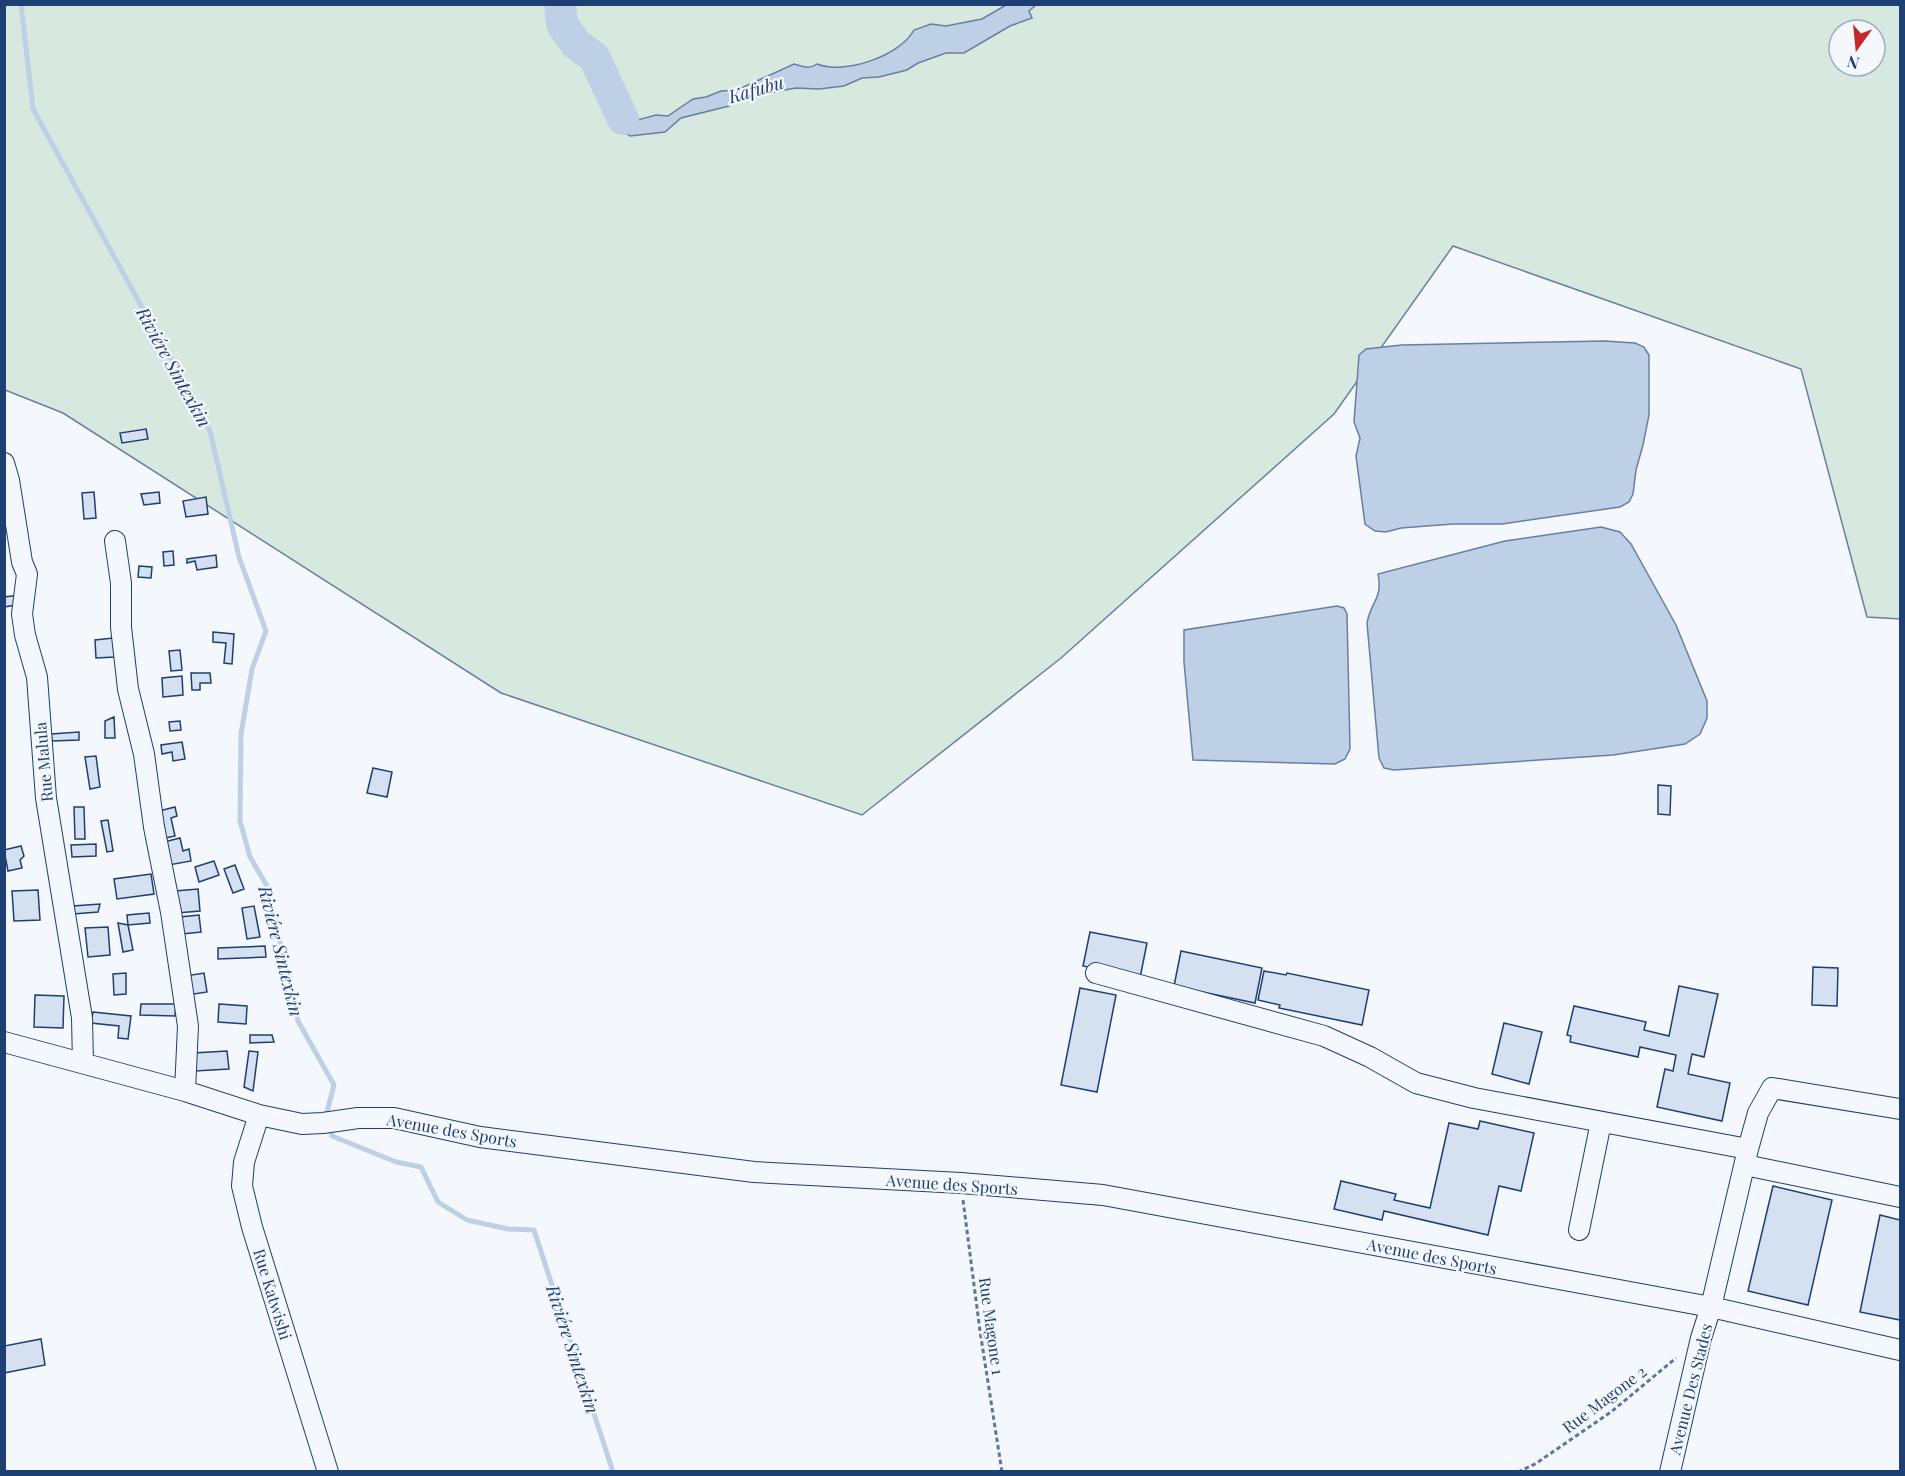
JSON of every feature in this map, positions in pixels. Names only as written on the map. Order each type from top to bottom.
[{"type":"street","name":"Rue Malula","points":[[4,462],[22,562],[27,574],[22,614],[25,635],[37,677],[46,798],[82,1018],[83,1063]]},
{"type":"street","points":[[115,541],[121,583],[121,627],[128,689],[144,754],[188,1026],[185,1090]]},
{"type":"street","points":[[1096,974],[1324,1036],[1370,1057],[1416,1083],[1474,1098],[1601,1122],[1900,1197]]},
{"type":"street","name":"Avenue des Sports","points":[[4,1042],[185,1090],[259,1115],[302,1124],[376,1117],[394,1118],[480,1137],[754,1173],[961,1183],[1103,1195],[1711,1307],[1900,1350]]},
{"type":"street","name":"Avenue Des Stades","points":[[1670,1472],[1758,1113],[1765,1098],[1772,1088],[1900,1109]]},
{"type":"street","name":"Rue Katwishi","points":[[259,1115],[244,1162],[242,1186],[328,1472]]},
{"type":"street","points":[[1579,1230],[1601,1122]]},
{"type":"path","name":"Rue Magone 1","points":[[961,1183],[980,1330],[1002,1472]]},
{"type":"path","name":"Rue Magone 2","points":[[1518,1472],[1535,1464],[1611,1412],[1701,1338]]},
{"type":"shaded area","points":[[4,5],[1900,5],[1900,619],[1867,617],[1801,369],[1453,246],[1334,414],[1061,658],[862,815],[501,693],[63,413],[5,390]]},
{"type":"water","points":[[1006,5],[1036,5],[1029,11],[1032,18],[1010,26],[964,53],[946,53],[918,63],[907,70],[879,77],[862,78],[844,86],[819,89],[796,88],[744,97],[729,106],[681,118],[665,132],[630,136],[610,118],[602,100],[604,73],[613,68],[618,85],[624,94],[627,118],[634,121],[656,115],[668,116],[693,99],[721,91],[737,90],[794,64],[806,67],[817,64],[842,67],[870,61],[897,48],[914,30],[931,24],[946,26],[982,19]]},
{"type":"water","points":[[1605,341],[1635,343],[1644,347],[1649,355],[1649,415],[1636,470],[1633,494],[1629,502],[1620,507],[1502,524],[1453,524],[1401,528],[1386,532],[1375,531],[1365,524],[1356,456],[1360,438],[1354,422],[1359,355],[1366,349],[1402,345]]},
{"type":"water","points":[[1601,527],[1620,532],[1631,544],[1676,625],[1707,701],[1707,718],[1700,734],[1685,744],[1613,755],[1394,770],[1384,768],[1379,758],[1367,623],[1378,595],[1378,574],[1505,541]]},
{"type":"water","points":[[1337,606],[1344,608],[1347,614],[1350,749],[1345,759],[1335,764],[1193,760],[1184,662],[1184,630]]},
{"type":"building","points":[[146,429],[148,439],[122,443],[120,433]]},
{"type":"building","points":[[94,492],[96,518],[84,519],[82,493]]},
{"type":"building","points":[[159,492],[160,503],[144,505],[141,494]]},
{"type":"building","points":[[206,497],[208,514],[186,517],[183,501]]},
{"type":"building","points":[[173,551],[174,565],[164,566],[163,552]]},
{"type":"building","points":[[216,555],[217,567],[197,570],[195,561],[187,563],[187,559]]},
{"type":"building","points":[[139,566],[152,567],[151,578],[138,577]]},
{"type":"building","points":[[20,595],[22,604],[4,607],[4,597]]},
{"type":"building","points":[[213,632],[234,634],[232,664],[224,663],[226,643],[213,642]]},
{"type":"building","points":[[113,638],[115,657],[96,658],[95,640]]},
{"type":"building","points":[[180,650],[182,670],[171,671],[169,651]]},
{"type":"building","points":[[191,673],[210,673],[211,683],[200,683],[200,690],[192,690]]},
{"type":"building","points":[[182,676],[183,695],[163,697],[162,678]]},
{"type":"building","points":[[114,717],[115,738],[105,738],[105,721]]},
{"type":"building","points":[[180,721],[181,730],[170,731],[169,722]]},
{"type":"building","points":[[79,732],[79,740],[52,741],[51,734]]},
{"type":"building","points":[[182,742],[185,759],[173,761],[172,752],[162,754],[161,745]]},
{"type":"building","points":[[96,756],[100,787],[90,789],[85,757]]},
{"type":"building","points":[[373,768],[392,772],[387,797],[367,793]]},
{"type":"building","points":[[1658,785],[1671,786],[1670,815],[1658,814]]},
{"type":"building","points":[[74,807],[84,807],[85,839],[75,839]]},
{"type":"building","points":[[175,807],[177,816],[171,818],[175,836],[165,838],[159,811]]},
{"type":"building","points":[[108,820],[113,851],[107,852],[101,821]]},
{"type":"building","points":[[180,838],[183,851],[189,849],[191,861],[169,865],[164,842]]},
{"type":"building","points":[[96,844],[96,856],[72,857],[71,845]]},
{"type":"building","points":[[21,846],[24,856],[20,860],[22,868],[8,871],[4,850]]},
{"type":"building","points":[[214,861],[219,875],[199,882],[195,867]]},
{"type":"building","points":[[235,865],[244,889],[233,893],[224,869]]},
{"type":"building","points":[[151,874],[154,894],[117,899],[114,879]]},
{"type":"building","points":[[198,889],[200,911],[177,913],[175,891]]},
{"type":"building","points":[[38,890],[40,920],[14,921],[12,891]]},
{"type":"building","points":[[100,904],[98,912],[73,914],[73,906]]},
{"type":"building","points":[[254,906],[260,937],[247,939],[242,908]]},
{"type":"building","points":[[149,913],[150,923],[128,925],[127,915]]},
{"type":"building","points":[[199,915],[201,932],[182,934],[180,917]]},
{"type":"building","points":[[118,923],[128,925],[133,950],[123,952]]},
{"type":"building","points":[[108,927],[110,955],[88,957],[85,928]]},
{"type":"building","points":[[1090,932],[1147,943],[1140,978],[1083,966]]},
{"type":"building","points":[[265,946],[266,957],[218,959],[218,948]]},
{"type":"building","points":[[1181,951],[1262,968],[1255,1003],[1174,986]]},
{"type":"building","points":[[1813,967],[1838,968],[1837,1006],[1812,1005]]},
{"type":"building","points":[[1264,971],[1286,975],[1287,973],[1369,990],[1362,1025],[1279,1008],[1280,1005],[1258,1000]]},
{"type":"building","points":[[126,973],[126,994],[114,995],[113,974]]},
{"type":"building","points":[[204,973],[207,992],[188,995],[185,976]]},
{"type":"building","points":[[1679,986],[1718,994],[1704,1057],[1692,1054],[1688,1074],[1730,1083],[1722,1121],[1657,1107],[1665,1069],[1673,1071],[1676,1055],[1640,1047],[1638,1057],[1570,1042],[1571,1036],[1567,1035],[1574,1006],[1646,1022],[1644,1030],[1669,1036]]},
{"type":"building","points":[[1080,988],[1116,995],[1097,1092],[1061,1085]]},
{"type":"building","points":[[35,995],[64,996],[63,1028],[34,1027]]},
{"type":"building","points":[[141,1004],[176,1004],[175,1016],[140,1015]]},
{"type":"building","points":[[219,1004],[247,1006],[246,1024],[218,1022]]},
{"type":"building","points":[[93,1012],[131,1016],[128,1039],[118,1038],[119,1026],[91,1023]]},
{"type":"building","points":[[1504,1023],[1542,1032],[1529,1084],[1492,1074]]},
{"type":"building","points":[[250,1035],[272,1035],[274,1042],[250,1043]]},
{"type":"building","points":[[227,1051],[229,1069],[195,1071],[193,1053]]},
{"type":"building","points":[[249,1051],[258,1052],[253,1091],[244,1087]]},
{"type":"building","points":[[1480,1121],[1534,1133],[1521,1191],[1499,1186],[1488,1235],[1384,1211],[1382,1220],[1334,1209],[1341,1181],[1396,1194],[1394,1200],[1430,1208],[1449,1123],[1478,1129]]},
{"type":"building","points":[[1773,1186],[1832,1200],[1808,1305],[1748,1291]]},
{"type":"building","points":[[1880,1215],[1900,1220],[1900,1320],[1860,1312]]},
{"type":"building","points":[[41,1339],[45,1365],[4,1373],[4,1346]]},
{"type":"waterway","name":"Riviére Sintexkin","points":[[21,4],[33,109],[210,431],[239,557],[266,631],[252,669],[241,734],[240,821],[250,857],[267,886],[298,1021],[334,1085],[327,1112],[332,1136],[396,1162],[421,1167],[438,1202],[467,1220],[508,1229],[534,1230],[613,1472]]},
{"type":"waterway","name":"Kafubu","points":[[560,4],[562,24],[576,44],[594,57],[623,119]]}]
